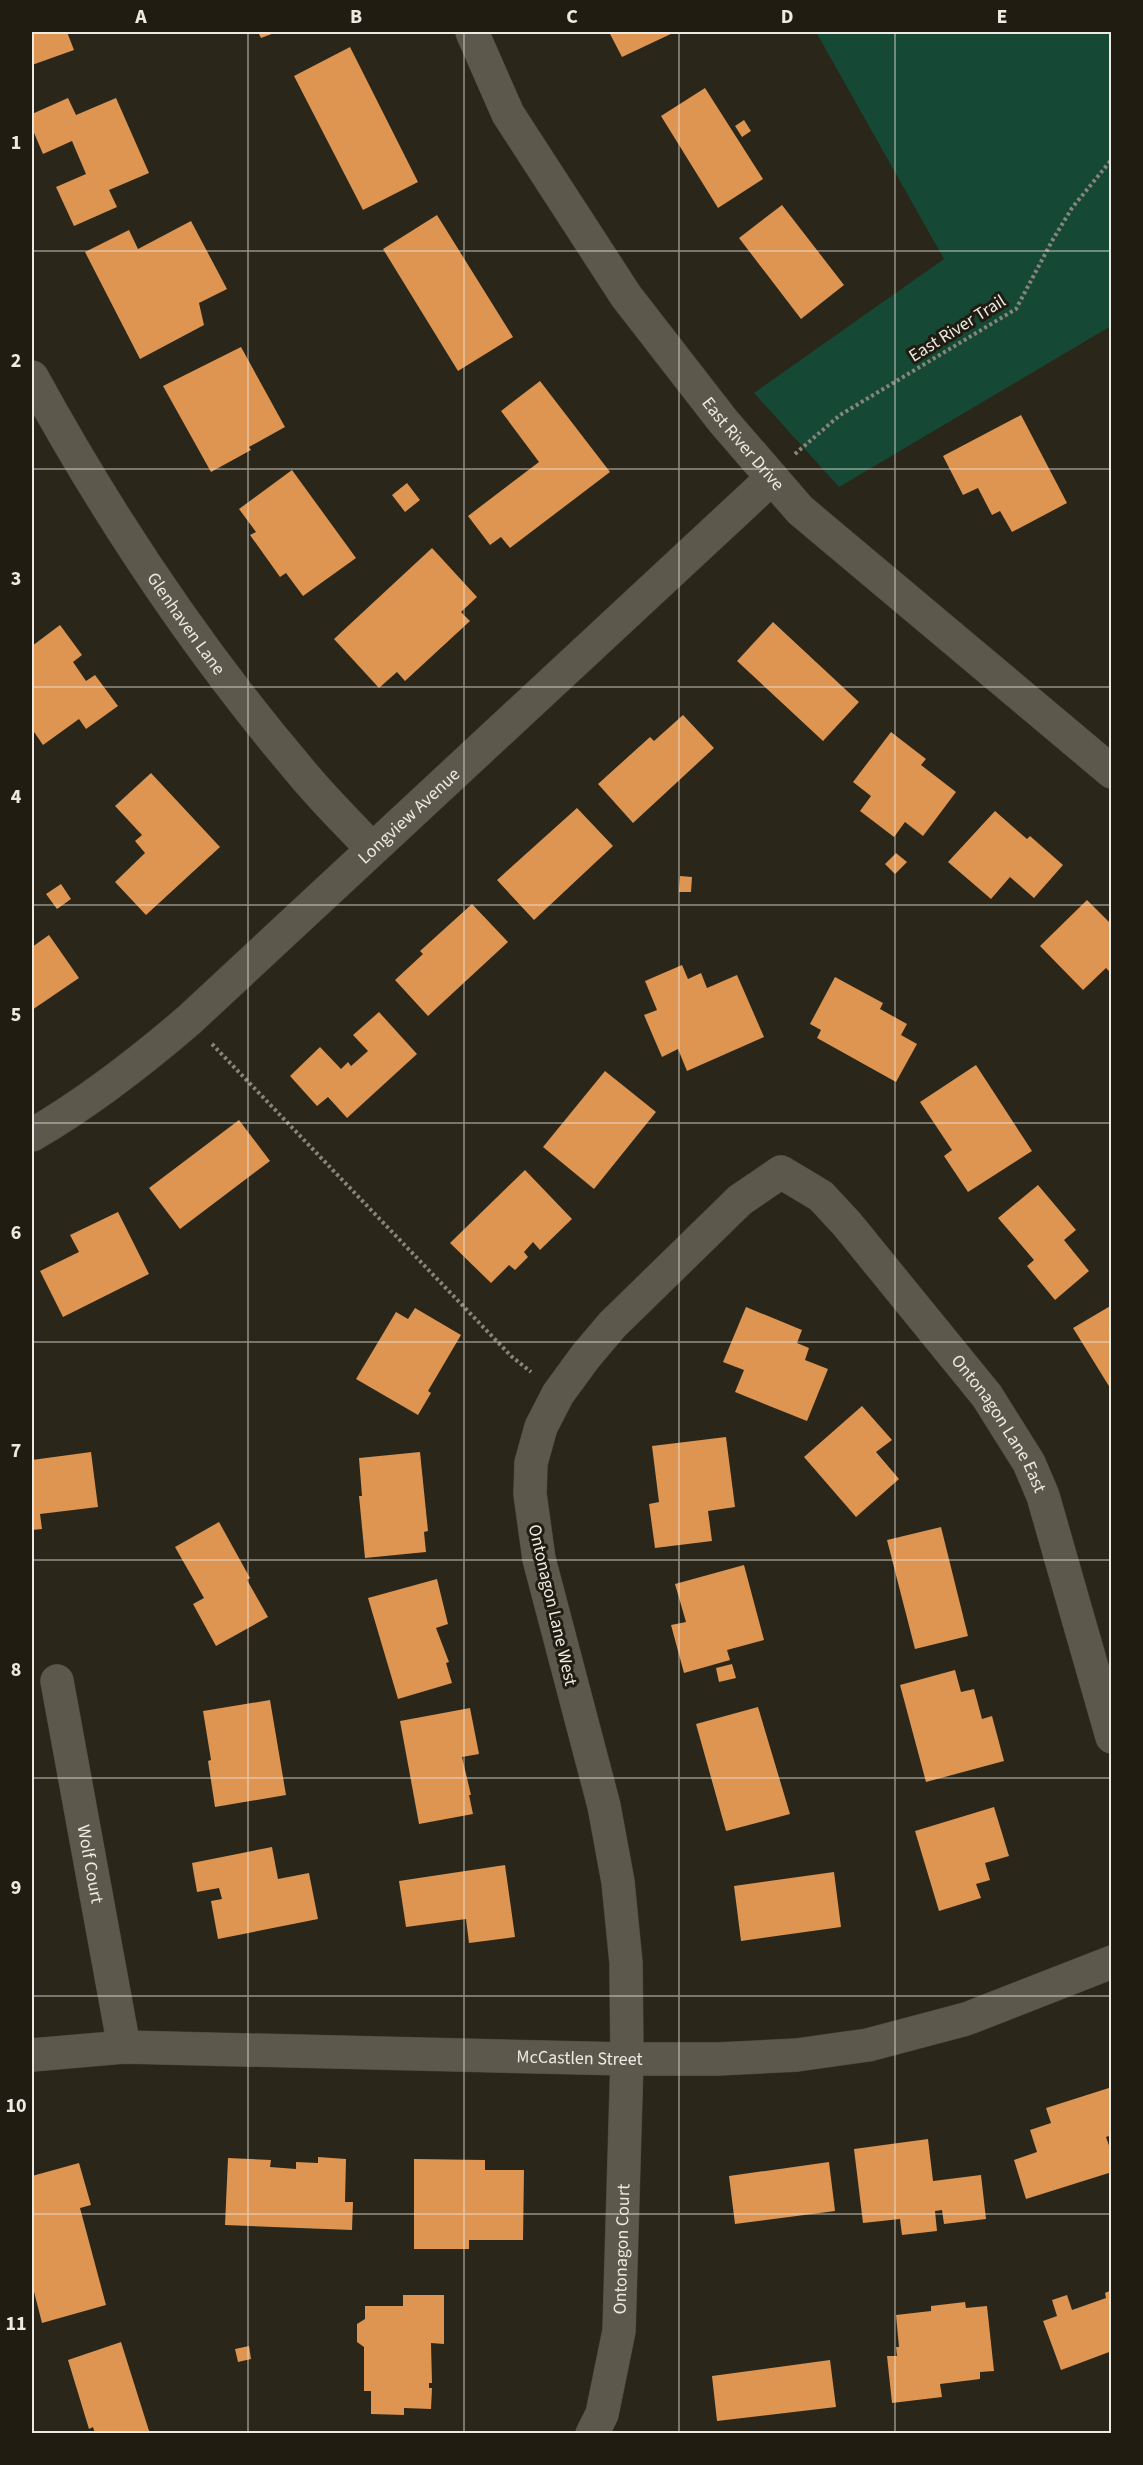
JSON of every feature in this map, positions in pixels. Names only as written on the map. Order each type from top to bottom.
[{"type":"street","name":"East River Drive","points":[[472,32],[508,114],[626,296],[723,421],[772,478],[800,510],[1112,772]]},
{"type":"street","name":"Glenhaven Lane","points":[[32,376],[128,541],[177,611],[301,772],[372,849]]},
{"type":"street","name":"Longview Avenue","points":[[32,1135],[74,1110],[138,1064],[189,1020],[772,478]]},
{"type":"street","name":"Ontonagon Lane West","points":[[627,2059],[626,1963],[616,1871],[604,1806],[539,1559],[530,1494],[531,1463],[541,1427],[558,1394],[612,1325],[740,1200],[781,1172]]},
{"type":"street","name":"Ontonagon Lane East","points":[[781,1172],[821,1196],[847,1224],[987,1396],[1029,1463],[1043,1496],[1112,1737]]},
{"type":"street","name":"Wolf Court","points":[[57,1681],[123,2047]]},
{"type":"street","name":"McCastlen Street","points":[[32,2055],[123,2047],[627,2059],[718,2059],[797,2055],[868,2045],[966,2019],[1112,1962]]},
{"type":"street","name":"Ontonagon Court","points":[[592,2433],[602,2414],[619,2331],[627,2059]]},
{"type":"path","name":"East River Trail","points":[[772,478],[789,459],[840,415],[1016,309],[1072,208],[1112,159]]},
{"type":"path","points":[[189,1020],[511,1356],[558,1394]]},
{"type":"green space","points":[[816,32],[1111,32],[1111,326],[839,487],[754,393],[944,259]]},
{"type":"building","points":[[32,32],[67,32],[74,50],[32,65]]},
{"type":"building","points":[[258,32],[277,32],[261,38]]},
{"type":"building","points":[[609,32],[675,32],[622,57]]},
{"type":"building","points":[[350,47],[418,182],[363,210],[294,76]]},
{"type":"building","points":[[705,88],[763,179],[718,208],[661,116]]},
{"type":"building","points":[[68,98],[76,115],[116,98],[149,173],[109,190],[117,207],[74,226],[56,187],[86,174],[72,141],[43,154],[32,128],[32,114]]},
{"type":"building","points":[[744,120],[751,131],[742,137],[735,126]]},
{"type":"building","points":[[782,205],[844,285],[801,319],[739,238]]},
{"type":"building","points":[[437,215],[513,337],[458,371],[383,249]]},
{"type":"building","points":[[191,221],[227,289],[199,303],[204,325],[140,359],[85,252],[129,230],[138,249]]},
{"type":"building","points":[[241,347],[285,427],[249,447],[251,450],[211,472],[163,386]]},
{"type":"building","points":[[540,381],[610,472],[510,548],[501,537],[490,545],[468,516],[539,462],[501,411]]},
{"type":"building","points":[[1021,415],[1067,503],[1012,532],[1000,511],[992,515],[978,488],[963,495],[943,456]]},
{"type":"building","points":[[292,470],[356,558],[303,596],[286,573],[280,577],[250,535],[256,532],[239,509]]},
{"type":"building","points":[[407,483],[420,500],[405,512],[392,495]]},
{"type":"building","points":[[432,548],[477,597],[461,612],[470,621],[405,681],[397,672],[379,688],[334,639]]},
{"type":"building","points":[[773,622],[859,702],[823,741],[737,661]]},
{"type":"building","points":[[60,625],[82,655],[73,662],[86,681],[95,675],[118,706],[86,729],[79,719],[43,745],[32,729],[32,646]]},
{"type":"building","points":[[683,715],[714,748],[633,823],[598,784],[650,737],[654,741]]},
{"type":"building","points":[[891,732],[926,759],[921,765],[956,792],[923,836],[905,822],[894,837],[860,811],[871,796],[853,782]]},
{"type":"building","points":[[151,773],[220,847],[146,915],[115,882],[145,853],[135,841],[142,835],[115,806]]},
{"type":"building","points":[[577,808],[613,846],[534,920],[497,880]]},
{"type":"building","points":[[995,811],[1027,839],[1030,836],[1063,865],[1034,898],[1010,877],[991,899],[948,862]]},
{"type":"building","points":[[896,853],[907,862],[895,874],[885,864]]},
{"type":"building","points":[[680,876],[692,877],[691,892],[679,892]]},
{"type":"building","points":[[61,884],[71,899],[57,909],[46,894]]},
{"type":"building","points":[[1087,900],[1112,925],[1112,974],[1106,968],[1083,990],[1040,946]]},
{"type":"building","points":[[472,904],[508,942],[428,1016],[395,980],[423,954],[420,951]]},
{"type":"building","points":[[49,935],[79,978],[32,1010],[32,947]]},
{"type":"building","points":[[682,965],[688,979],[701,973],[707,988],[737,975],[764,1037],[687,1071],[678,1049],[662,1057],[644,1015],[657,1010],[645,981]]},
{"type":"building","points":[[835,977],[883,1003],[880,1009],[907,1024],[901,1035],[917,1044],[896,1082],[817,1038],[821,1030],[810,1024]]},
{"type":"building","points":[[379,1012],[417,1054],[347,1118],[328,1097],[317,1106],[290,1076],[320,1047],[341,1069],[348,1062],[351,1066],[368,1051],[353,1035]]},
{"type":"building","points":[[976,1065],[1032,1151],[968,1192],[944,1156],[952,1150],[920,1102]]},
{"type":"building","points":[[605,1071],[656,1112],[594,1189],[543,1147]]},
{"type":"building","points":[[239,1120],[270,1161],[180,1229],[149,1188]]},
{"type":"building","points":[[525,1170],[572,1219],[540,1250],[533,1242],[524,1252],[528,1257],[515,1270],[509,1265],[491,1283],[450,1243]]},
{"type":"building","points":[[1038,1185],[1076,1230],[1064,1240],[1089,1271],[1055,1300],[1027,1266],[1034,1260],[998,1218]]},
{"type":"building","points":[[118,1212],[149,1274],[63,1317],[40,1271],[79,1252],[70,1235]]},
{"type":"building","points":[[1112,1305],[1112,1391],[1073,1328]]},
{"type":"building","points":[[746,1307],[802,1330],[797,1343],[809,1348],[805,1360],[828,1369],[807,1421],[735,1392],[744,1370],[723,1362]]},
{"type":"building","points":[[415,1308],[461,1335],[428,1391],[431,1393],[418,1415],[356,1379],[396,1312],[408,1319]]},
{"type":"building","points":[[862,1406],[892,1440],[876,1452],[899,1479],[856,1517],[804,1457]]},
{"type":"building","points":[[726,1437],[735,1507],[708,1511],[712,1541],[655,1548],[649,1504],[659,1502],[652,1446]]},
{"type":"building","points":[[91,1452],[98,1507],[40,1514],[42,1529],[32,1530],[32,1460]]},
{"type":"building","points":[[420,1452],[428,1531],[424,1532],[426,1552],[365,1558],[359,1496],[362,1496],[359,1458]]},
{"type":"building","points":[[219,1522],[250,1578],[247,1580],[268,1617],[216,1646],[193,1604],[204,1598],[175,1547]]},
{"type":"building","points":[[941,1527],[968,1636],[915,1649],[887,1540]]},
{"type":"building","points":[[744,1565],[764,1640],[727,1650],[730,1660],[684,1673],[671,1625],[686,1622],[675,1584]]},
{"type":"building","points":[[437,1579],[448,1624],[436,1628],[449,1662],[446,1663],[452,1683],[398,1699],[368,1598]]},
{"type":"building","points":[[732,1664],[736,1678],[719,1682],[716,1668]]},
{"type":"building","points":[[955,1670],[961,1692],[974,1689],[982,1719],[992,1716],[1004,1761],[926,1782],[900,1685]]},
{"type":"building","points":[[270,1700],[286,1795],[215,1807],[208,1761],[211,1760],[203,1711]]},
{"type":"building","points":[[758,1707],[790,1814],[726,1831],[696,1724]]},
{"type":"building","points":[[470,1708],[479,1754],[462,1757],[473,1814],[419,1824],[400,1721]]},
{"type":"building","points":[[994,1807],[1009,1856],[985,1863],[990,1880],[976,1884],[981,1898],[939,1911],[915,1831]]},
{"type":"building","points":[[272,1847],[278,1879],[309,1873],[318,1919],[218,1939],[211,1901],[222,1899],[219,1888],[197,1892],[192,1863]]},
{"type":"building","points":[[505,1865],[515,1937],[469,1943],[466,1919],[406,1927],[399,1881]]},
{"type":"building","points":[[834,1872],[841,1927],[741,1941],[734,1886]]},
{"type":"building","points":[[1112,2087],[1112,2135],[1106,2137],[1112,2154],[1112,2172],[1026,2199],[1014,2160],[1037,2152],[1030,2130],[1051,2123],[1046,2108]]},
{"type":"building","points":[[928,2139],[933,2181],[981,2175],[986,2219],[944,2224],[942,2210],[935,2211],[937,2231],[902,2235],[900,2219],[863,2223],[854,2149]]},
{"type":"building","points":[[318,2157],[346,2159],[345,2202],[353,2202],[352,2230],[225,2225],[228,2158],[271,2160],[270,2167],[296,2169],[296,2162],[318,2163]]},
{"type":"building","points":[[414,2159],[485,2160],[485,2170],[524,2170],[523,2240],[469,2240],[469,2249],[414,2249]]},
{"type":"building","points":[[829,2162],[835,2211],[735,2224],[729,2176]]},
{"type":"building","points":[[79,2163],[91,2205],[80,2208],[106,2305],[42,2323],[32,2284],[32,2176]]},
{"type":"building","points":[[1112,2290],[1112,2351],[1061,2370],[1043,2321],[1057,2316],[1052,2300],[1067,2295],[1072,2310],[1106,2298],[1105,2293]]},
{"type":"building","points":[[403,2295],[444,2295],[444,2344],[431,2343],[432,2383],[429,2383],[429,2388],[432,2388],[431,2409],[404,2408],[404,2415],[371,2414],[371,2391],[364,2391],[364,2347],[357,2342],[357,2324],[365,2319],[365,2306],[403,2306]]},
{"type":"building","points":[[965,2302],[966,2308],[987,2306],[994,2371],[980,2372],[980,2379],[940,2384],[942,2397],[892,2403],[887,2356],[897,2356],[896,2347],[899,2347],[896,2315],[931,2311],[931,2306]]},
{"type":"building","points":[[121,2342],[150,2434],[95,2434],[93,2427],[89,2429],[68,2360]]},
{"type":"building","points":[[249,2346],[251,2359],[238,2362],[235,2349]]},
{"type":"building","points":[[830,2360],[836,2407],[717,2421],[712,2376]]}]
